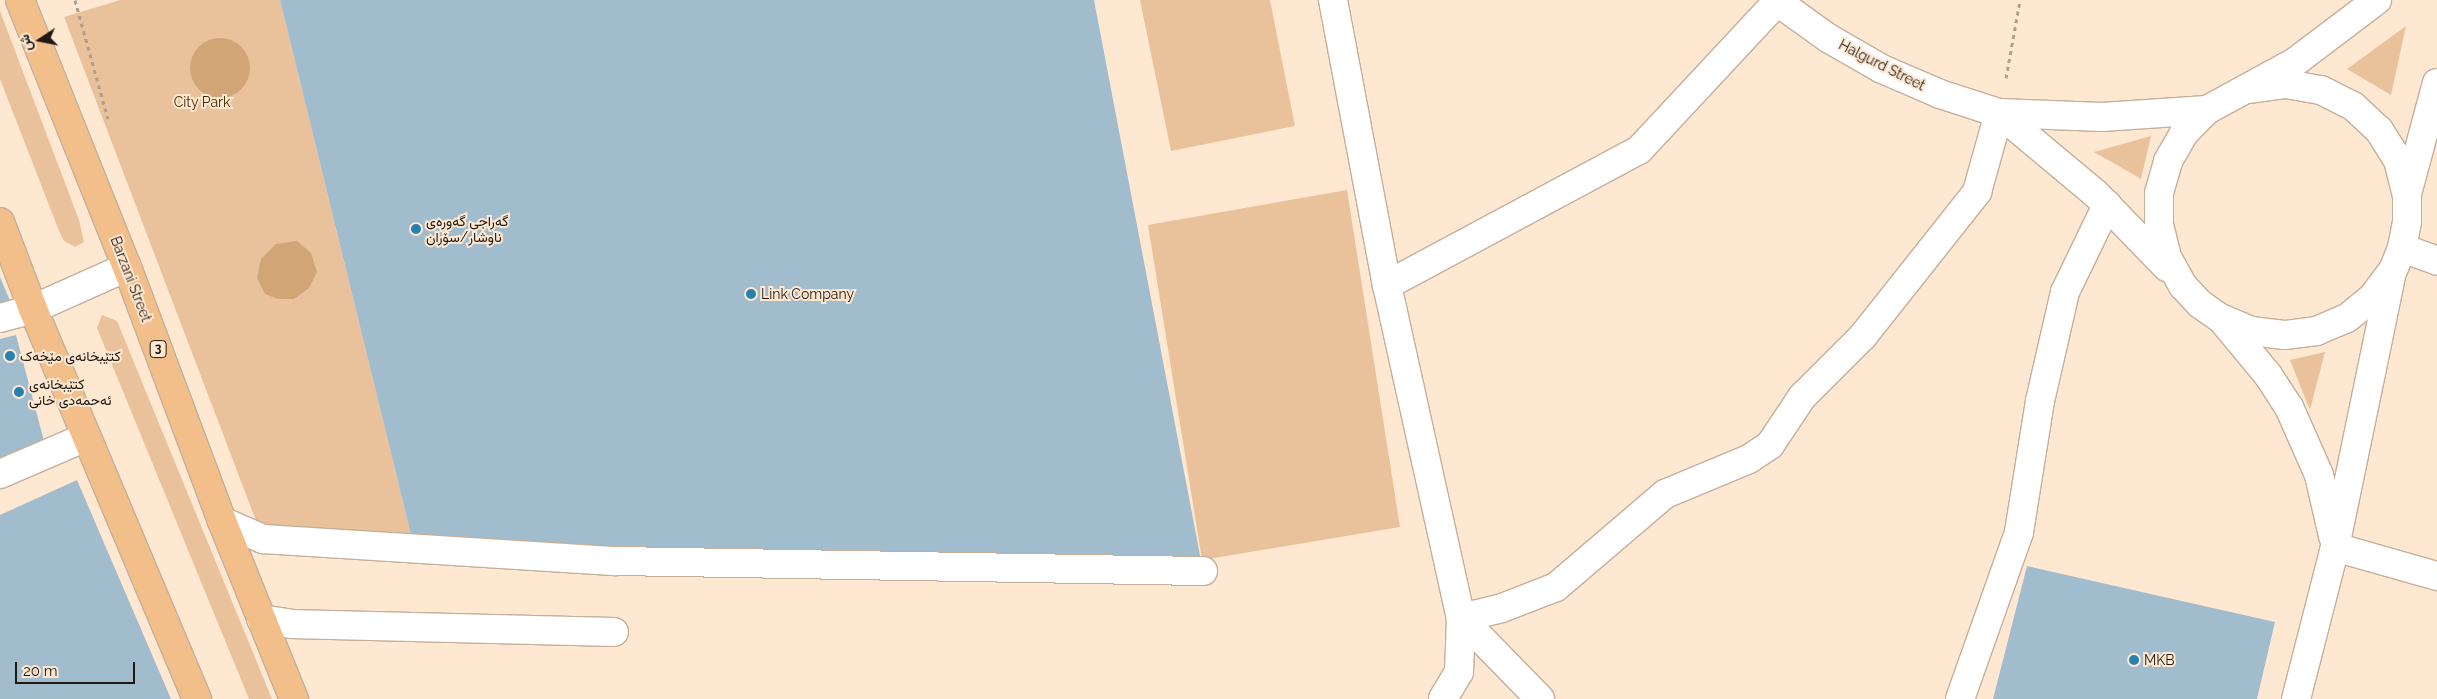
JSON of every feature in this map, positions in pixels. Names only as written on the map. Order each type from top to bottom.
[{"type":"highway","name":"Barzani Street","points":[[20,0],[127,266],[222,521],[294,699]]},
{"type":"highway","points":[[0,222],[32,309],[197,699]]},
{"type":"street","points":[[1333,0],[1387,285],[1461,618],[1459,672],[1443,699]]},
{"type":"street","points":[[2183,286],[2167,257],[2159,226],[2159,193],[2168,161],[2184,133],[2207,110],[2250,89],[2295,62],[2377,0]]},
{"type":"street","points":[[1387,285],[1639,150],[1776,1]]},
{"type":"street","name":"Halgurd Street","points":[[1776,1],[1828,38],[1882,69],[1940,94],[1999,113]]},
{"type":"street","points":[[2407,195],[2437,83]]},
{"type":"street","points":[[2250,89],[2286,84],[2321,90],[2353,106],[2379,130],[2398,160],[2407,195],[2407,222],[2397,259],[2335,547],[2296,699]]},
{"type":"street","points":[[1999,113],[2102,117],[2207,110]]},
{"type":"street","points":[[1461,618],[1502,608],[1556,587],[1665,494],[1749,459],[1770,444],[1802,397],[1863,336],[1977,192],[1999,113]]},
{"type":"street","points":[[1999,113],[2108,206],[2200,304],[2220,318],[2246,346],[2289,407],[2319,475],[2335,547]]},
{"type":"street","points":[[1960,699],[2019,532],[2040,401],[2065,292],[2108,206]]},
{"type":"street","points":[[2397,259],[2437,261]]},
{"type":"street","points":[[2220,318],[2251,331],[2284,335],[2316,331],[2347,318],[2373,297],[2397,259]]},
{"type":"street","points":[[0,318],[32,309],[127,266]]},
{"type":"street","points":[[0,474],[86,437]]},
{"type":"street","points":[[222,521],[263,539],[616,561],[1204,572]]},
{"type":"street","points":[[2335,547],[2437,576]]},
{"type":"street","points":[[1461,618],[1540,699]]},
{"type":"street","points":[[261,619],[292,624],[614,632]]},
{"type":"path","points":[[1999,113],[2015,41],[2020,0]]},
{"type":"green space","name":"City Park","points":[[120,0],[280,0],[414,547],[263,539],[64,17]]},
{"type":"green space","points":[[1140,0],[1270,0],[1295,126],[1171,151]]},
{"type":"green space","points":[[0,11],[79,220],[84,242],[75,247],[64,241],[59,231],[0,79]]},
{"type":"green space","points":[[2406,26],[2391,95],[2347,69]]},
{"type":"green space","points":[[2151,136],[2141,179],[2094,152]]},
{"type":"green space","points":[[1347,190],[1400,527],[1202,560],[1148,225]]},
{"type":"green space","points":[[102,315],[117,321],[272,699],[249,699],[97,328]]},
{"type":"green space","points":[[2325,352],[2310,410],[2290,360]]},
{"type":"shaded area","points":[[220,38],[237,43],[245,51],[250,68],[245,85],[237,93],[220,98],[203,93],[195,85],[190,68],[195,51],[203,43]]},
{"type":"shaded area","points":[[297,241],[311,253],[317,272],[309,288],[294,299],[278,299],[265,294],[257,278],[261,259],[276,244]]},
{"type":"building","name":"Link Company","points":[[280,0],[1094,0],[1203,571],[414,547]]},
{"type":"building","points":[[0,277],[11,303],[0,307]]},
{"type":"building","points":[[16,335],[44,441],[0,459],[0,339]]},
{"type":"building","points":[[77,480],[171,699],[0,699],[0,515]]},
{"type":"building","name":"MKB","points":[[2027,566],[2275,622],[2257,699],[1993,699]]},
{"type":"place","name":"گەراجی گەورەی ناوشار/سۆران","points":[[416,229]]},
{"type":"place","name":"Link Company","points":[[751,294]]},
{"type":"place","name":"کتێبخانەی مێخەک","points":[[10,356]]},
{"type":"place","name":"کتێبخانەی ئەحمەدی خانی","points":[[19,392]]},
{"type":"place","name":"MKB","points":[[2134,660]]}]
